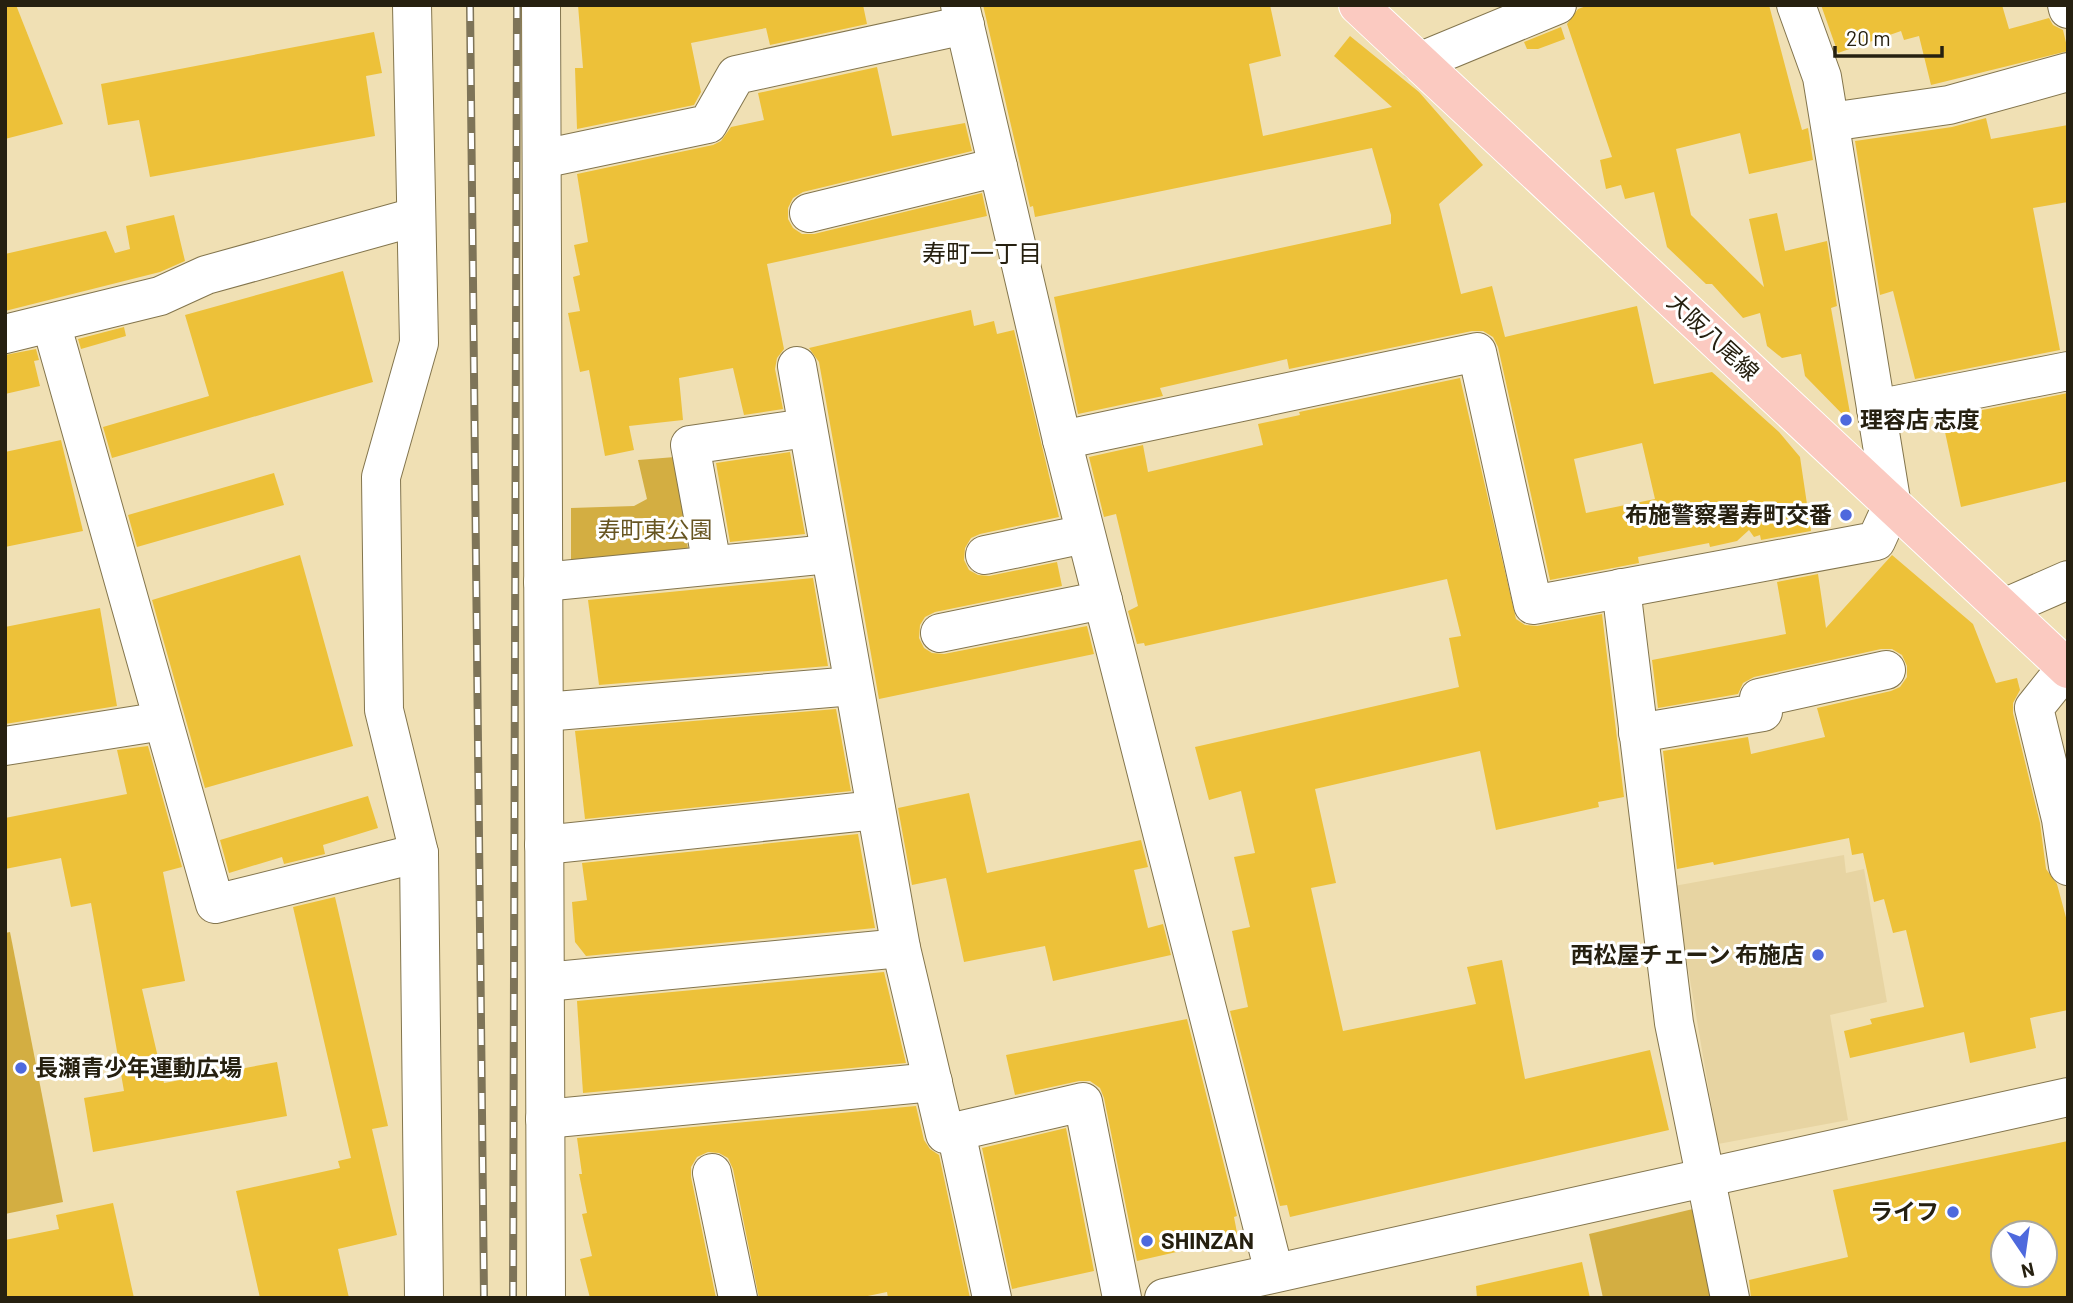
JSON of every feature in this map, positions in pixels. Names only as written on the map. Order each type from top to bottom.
[{"type":"main road","name":"大阪八尾線","points":[[1358,5],[2067,669]]},
{"type":"street","points":[[412,5],[419,343],[381,477],[384,710],[419,853],[424,1298]]},
{"type":"street","points":[[541,5],[546,1298]]},
{"type":"street","points":[[1419,62],[1557,5]]},
{"type":"street","points":[[1062,440],[1477,352],[1532,605],[1876,541],[1892,506],[1822,77],[1796,5]]},
{"type":"street","points":[[542,159],[708,124],[736,75],[962,15],[1085,534],[1274,1272]]},
{"type":"street","points":[[1830,122],[1948,105],[2068,72]]},
{"type":"street","points":[[809,213],[998,167]]},
{"type":"street","points":[[5,334],[160,296],[206,275],[415,217]]},
{"type":"street","points":[[51,323],[215,904],[419,853]]},
{"type":"street","points":[[797,366],[901,948],[945,1134],[1083,1102],[1122,1298]]},
{"type":"street","points":[[1876,409],[2068,371]]},
{"type":"street","points":[[712,565],[690,445],[806,428]]},
{"type":"street","points":[[985,555],[1085,534]]},
{"type":"street","points":[[543,582],[829,554]]},
{"type":"street","points":[[2004,608],[2068,580]]},
{"type":"street","points":[[1621,588],[1674,1023],[1703,1179],[1730,1298]]},
{"type":"street","points":[[940,633],[1103,600]]},
{"type":"street","points":[[2067,669],[2034,708],[2061,819],[2068,866]]},
{"type":"street","points":[[1638,733],[1763,712],[1759,698],[1886,670]]},
{"type":"street","points":[[544,712],[853,686]]},
{"type":"street","points":[[5,746],[163,721]]},
{"type":"street","points":[[544,845],[876,810]]},
{"type":"street","points":[[545,982],[901,948]]},
{"type":"street","points":[[545,1119],[933,1082]]},
{"type":"street","points":[[1164,1298],[2068,1097]]},
{"type":"street","points":[[956,1132],[992,1298]]},
{"type":"street","points":[[712,1173],[738,1298]]},
{"type":"shaded area","points":[[1844,855],[1846,873],[1864,869],[1887,1002],[1830,1015],[1848,1120],[1718,1144],[1674,886]]},
{"type":"green space","name":"寿町東公園","points":[[675,457],[688,549],[571,567],[571,508],[634,506],[647,499],[638,460]]},
{"type":"green space","name":"長瀬青少年運動広場","points":[[10,932],[63,1202],[5,1214],[5,933]]},
{"type":"green space","points":[[1697,1208],[1718,1298],[1603,1298],[1589,1234]]},
{"type":"building","points":[[5,5],[16,5],[63,124],[5,139]]},
{"type":"building","points":[[578,5],[863,5],[867,24],[770,45],[766,28],[691,43],[701,92],[694,105],[577,129],[575,68],[583,68]]},
{"type":"building","points":[[983,5],[1270,5],[1281,56],[1249,64],[1263,136],[1392,107],[1334,56],[1350,36],[1419,92],[1483,165],[1439,204],[1461,294],[1492,286],[1505,337],[1637,306],[1654,384],[1712,372],[1779,432],[1800,457],[1811,531],[1761,540],[1760,535],[1754,537],[1749,530],[1737,541],[1710,547],[1709,543],[1638,557],[1639,563],[1550,580],[1498,347],[1493,337],[1483,331],[1472,331],[1289,369],[1287,359],[1160,388],[1163,396],[1078,414],[1054,297],[1391,224],[1391,215],[1372,148],[1035,217],[1033,206],[1030,207]],"holes":[[[1642,443],[1655,499],[1586,513],[1574,459]]]},
{"type":"building","points":[[1589,5],[1769,5],[1802,130],[1808,128],[1813,160],[1749,174],[1740,133],[1676,149],[1691,215],[1764,287],[1749,219],[1777,213],[1785,251],[1827,241],[1837,306],[1831,308],[1852,424],[1805,376],[1801,354],[1782,358],[1767,346],[1760,313],[1743,318],[1712,284],[1706,284],[1667,247],[1654,192],[1625,199],[1621,185],[1606,189],[1600,160],[1612,157],[1567,24],[1578,9]]},
{"type":"building","points":[[1821,5],[2002,5],[2009,29],[2049,18],[2053,25],[2063,30],[2068,51],[1931,85],[1919,36],[1904,40],[1901,31],[1838,53]]},
{"type":"building","points":[[1561,27],[1565,39],[1538,49],[1527,49],[1524,42]]},
{"type":"building","points":[[374,32],[382,73],[366,76],[375,136],[150,177],[139,120],[108,125],[101,84]]},
{"type":"building","points":[[877,67],[892,136],[965,123],[972,151],[803,192],[793,198],[788,208],[788,219],[793,228],[802,234],[814,234],[982,193],[987,216],[767,264],[784,349],[777,358],[775,369],[783,409],[744,415],[733,368],[679,378],[683,420],[629,426],[634,450],[605,456],[589,370],[580,372],[568,313],[580,311],[573,277],[580,275],[574,245],[588,242],[577,174],[713,145],[721,141],[731,127],[764,120],[758,93]]},
{"type":"building","points":[[1986,118],[1991,139],[2068,125],[2068,202],[2033,208],[2060,350],[1915,379],[1893,291],[1880,295],[1855,141],[1952,127]]},
{"type":"building","points":[[174,215],[185,261],[160,272],[5,311],[5,254],[106,231],[115,253],[130,249],[126,226]]},
{"type":"building","points":[[343,271],[373,382],[112,458],[103,427],[209,396],[185,315]]},
{"type":"building","points":[[971,310],[974,326],[994,321],[997,334],[1014,330],[1059,517],[971,538],[965,548],[964,560],[969,570],[978,575],[989,576],[1057,562],[1062,586],[935,612],[925,617],[920,625],[919,638],[924,648],[932,653],[944,654],[1087,626],[1094,654],[879,699],[819,362],[809,348]]},
{"type":"building","points":[[124,327],[126,336],[81,349],[78,339]]},
{"type":"building","points":[[36,349],[39,360],[34,361],[40,386],[5,394],[5,355]]},
{"type":"building","points":[[1460,378],[1516,619],[1525,625],[1537,626],[1602,614],[1624,797],[1598,802],[1599,807],[1496,830],[1480,751],[1315,789],[1336,883],[1311,888],[1343,1031],[1476,1004],[1467,967],[1502,960],[1525,1079],[1650,1050],[1669,1130],[1290,1217],[1287,1205],[1280,1206],[1230,1011],[1248,1007],[1232,931],[1250,927],[1234,857],[1255,853],[1241,791],[1209,800],[1195,747],[1459,687],[1449,638],[1461,636],[1447,579],[1145,646],[1144,643],[1137,644],[1128,611],[1138,606],[1116,514],[1104,517],[1089,457],[1143,445],[1148,472],[1263,445],[1258,424],[1300,415],[1299,412]]},
{"type":"building","points":[[2068,393],[2068,481],[1961,507],[1942,418]]},
{"type":"building","points":[[61,440],[83,531],[5,547],[5,452]]},
{"type":"building","points":[[790,452],[805,534],[730,542],[716,463]]},
{"type":"building","points":[[274,473],[284,505],[137,547],[128,515]]},
{"type":"building","points":[[300,555],[353,746],[205,788],[152,600]]},
{"type":"building","points":[[1892,555],[1973,624],[1996,683],[2017,678],[2020,690],[2013,703],[2013,713],[2040,823],[2046,869],[2057,884],[2068,925],[2068,1010],[2030,1018],[2036,1048],[1970,1063],[1964,1032],[1850,1058],[1844,1031],[1872,1024],[1870,1019],[1924,1007],[1906,930],[1893,933],[1884,899],[1874,902],[1863,853],[1852,855],[1849,838],[1714,865],[1713,862],[1677,869],[1663,751],[1748,737],[1751,754],[1825,737],[1817,708],[1900,687],[1907,677],[1907,666],[1902,655],[1892,649],[1881,649],[1754,677],[1743,683],[1738,694],[1658,708],[1652,660],[1786,634],[1777,582],[1818,574],[1826,628]]},
{"type":"building","points":[[813,578],[828,666],[599,685],[588,600]]},
{"type":"building","points":[[100,608],[117,706],[5,724],[5,627]]},
{"type":"building","points":[[836,709],[851,791],[585,819],[575,731]]},
{"type":"building","points":[[148,746],[182,867],[163,872],[185,981],[142,989],[164,1083],[277,1062],[287,1116],[93,1152],[84,1098],[124,1091],[91,903],[71,907],[61,858],[5,869],[5,818],[127,794],[117,750]]},
{"type":"building","points":[[969,793],[987,873],[1141,840],[1148,867],[1134,870],[1148,928],[1163,924],[1171,955],[1053,981],[1045,946],[964,962],[946,878],[912,885],[898,808]]},
{"type":"building","points":[[368,796],[378,828],[323,845],[325,854],[284,864],[282,857],[229,873],[220,840]]},
{"type":"building","points":[[858,834],[875,928],[586,956],[575,942],[572,902],[587,900],[582,863]]},
{"type":"building","points":[[335,897],[388,1126],[372,1129],[397,1235],[338,1249],[349,1298],[260,1298],[236,1191],[340,1168],[338,1161],[351,1158],[293,907]]},
{"type":"building","points":[[884,972],[906,1063],[583,1093],[577,1001]]},
{"type":"building","points":[[1187,1019],[1237,1216],[1234,1217],[1238,1238],[1137,1261],[1100,1088],[1090,1081],[1079,1081],[1015,1095],[1006,1055]]},
{"type":"building","points":[[916,1106],[924,1140],[930,1149],[939,1155],[970,1298],[888,1298],[887,1292],[858,1298],[759,1298],[733,1169],[728,1158],[719,1153],[708,1152],[697,1157],[691,1167],[691,1177],[716,1298],[590,1298],[580,1259],[592,1256],[582,1214],[587,1213],[579,1174],[582,1174],[577,1138]]},
{"type":"building","points":[[1066,1128],[1094,1271],[1012,1289],[982,1148]]},
{"type":"building","name":"ライフ","points":[[2068,1141],[2068,1298],[1751,1298],[1749,1280],[1848,1257],[1833,1190]]},
{"type":"building","points":[[113,1203],[134,1298],[5,1298],[5,1240],[59,1229],[56,1215]]},
{"type":"building","points":[[1582,1262],[1590,1298],[1477,1298],[1476,1286]]},
{"type":"railway","points":[[470,5],[484,1298]]},
{"type":"railway","points":[[513,1298],[517,5]]},
{"type":"place","name":"理容店 志度","points":[[1846,420]]},
{"type":"place","name":"布施警察署寿町交番","points":[[1846,515]]},
{"type":"place","name":"西松屋チェーン 布施店","points":[[1818,955]]},
{"type":"place","name":"長瀬青少年運動広場","points":[[21,1068]]},
{"type":"place","name":"ライフ","points":[[1953,1212]]},
{"type":"place","name":"SHINZAN","points":[[1147,1241]]},
{"type":"district","name":"寿町一丁目","points":[[982,254]]}]
